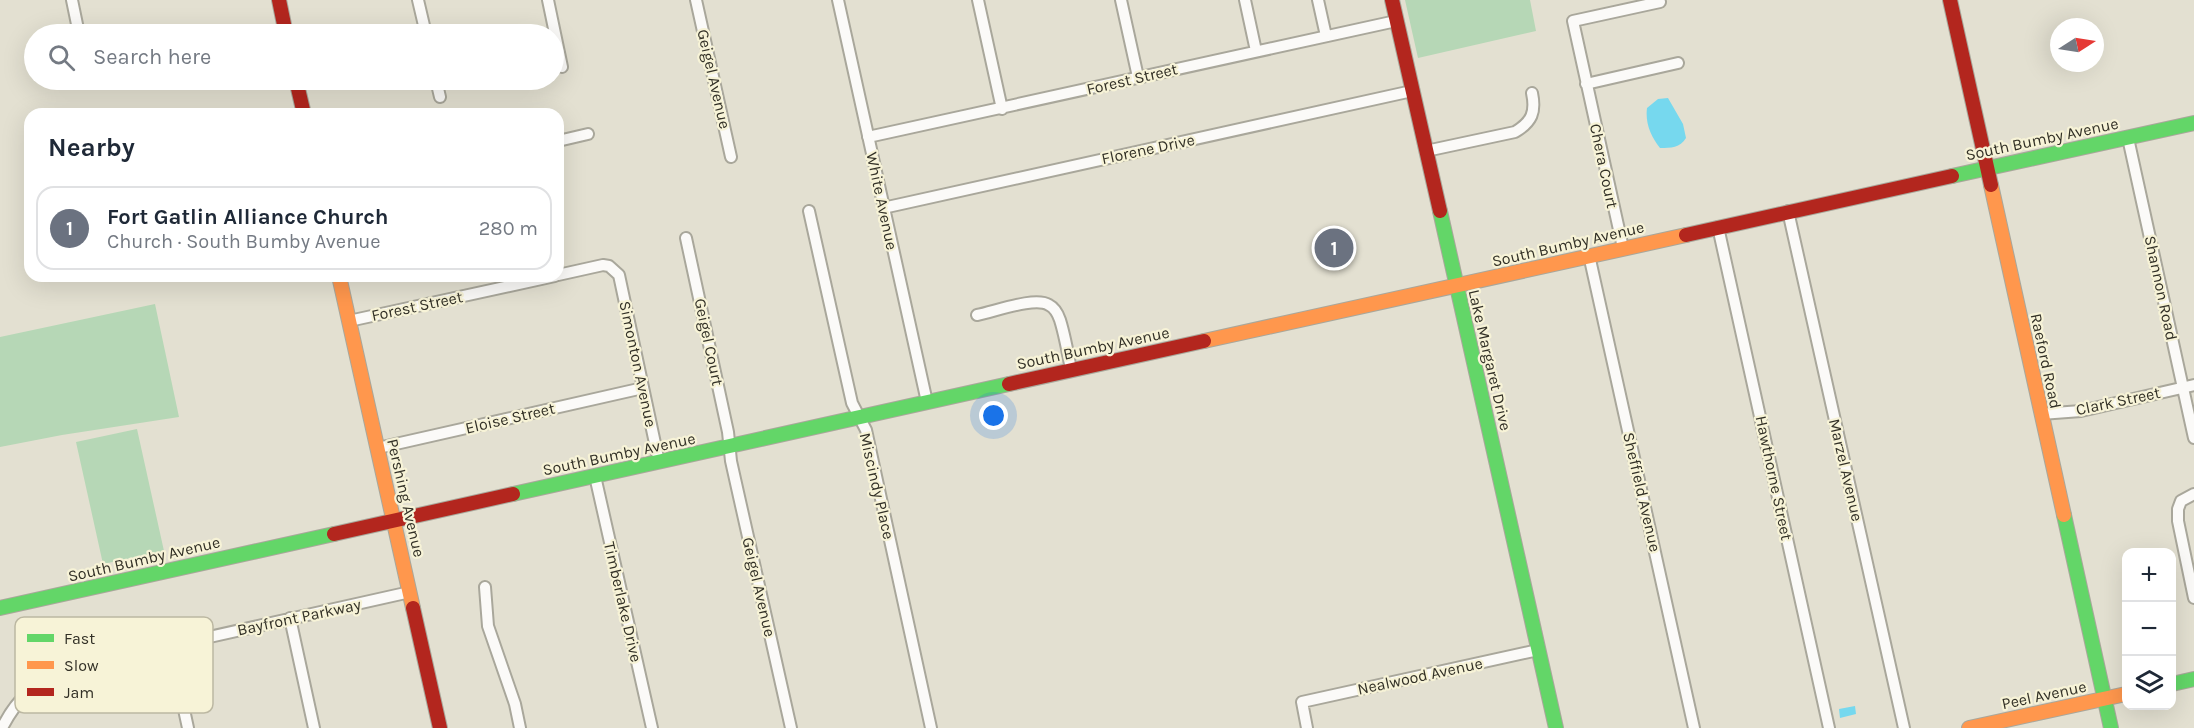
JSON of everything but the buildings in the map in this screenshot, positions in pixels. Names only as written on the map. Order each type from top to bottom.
[{"type":"street","points":[[72,0],[78,24]]},
{"type":"street","points":[[279,0],[284,24]]},
{"type":"street","points":[[418,0],[424,24]]},
{"type":"street","points":[[548,0],[553,24]]},
{"type":"street","name":"Geigel Avenue","points":[[696,0],[731,158]]},
{"type":"street","name":"White Avenue","points":[[838,0],[927,402]]},
{"type":"street","points":[[978,0],[1002,109]]},
{"type":"street","points":[[1121,0],[1138,77]]},
{"type":"street","points":[[1245,0],[1256,51]]},
{"type":"street","points":[[1318,0],[1326,36]]},
{"type":"street","name":"Lake Margaret Drive","points":[[1392,0],[1556,728]]},
{"type":"street","name":"Raeford Road","points":[[1950,0],[2111,728]]},
{"type":"street","name":"Chera Court","points":[[1623,248],[1573,21],[1660,2]]},
{"type":"street","name":"Forest Street","points":[[868,137],[1396,21]]},
{"type":"street","points":[[1586,84],[1678,63]]},
{"type":"street","points":[[298,90],[303,108]]},
{"type":"street","points":[[438,90],[440,97]]},
{"type":"street","name":"Florene Drive","points":[[884,208],[1412,91]]},
{"type":"street","points":[[1426,151],[1515,132],[1526,125],[1532,116],[1534,105],[1532,93]]},
{"type":"street","name":"South Bumby Avenue","points":[[0,608],[2194,123]]},
{"type":"street","points":[[564,140],[588,134]]},
{"type":"street","name":"Shannon Road","points":[[2128,138],[2188,386],[2194,438]]},
{"type":"street","name":"Miscindy Place","points":[[809,211],[852,403],[866,430],[931,728]]},
{"type":"street","name":"Marzel Avenue","points":[[1788,212],[1904,728]]},
{"type":"street","name":"Hawthorne Street","points":[[1718,227],[1829,728]]},
{"type":"street","name":"Geigel Court","points":[[686,238],[728,432],[729,446]]},
{"type":"street","name":"Sheffield Avenue","points":[[1589,255],[1694,728]]},
{"type":"street","name":"Forest Street","points":[[564,274],[603,265],[614,269]]},
{"type":"street","name":"Simonton Avenue","points":[[614,269],[621,280],[659,462]]},
{"type":"street","name":"Pershing Avenue","points":[[340,282],[440,728]]},
{"type":"street","name":"Forest Street","points":[[349,321],[528,282]]},
{"type":"street","points":[[977,315],[1030,303],[1049,304],[1055,309],[1060,319],[1071,370]]},
{"type":"street","name":"Clark Street","points":[[2041,414],[2081,411],[2188,386]]},
{"type":"street","name":"Eloise Street","points":[[378,448],[643,388]]},
{"type":"street","name":"Geigel Avenue","points":[[729,446],[791,728]]},
{"type":"street","name":"Timberlake Drive","points":[[595,476],[652,728]]},
{"type":"street","points":[[2194,494],[2181,501],[2178,509],[2178,521],[2194,598]]},
{"type":"street","points":[[485,587],[488,626],[515,704],[520,728]]},
{"type":"street","name":"Bayfront Parkway","points":[[213,635],[410,592]]},
{"type":"street","points":[[290,618],[314,728]]},
{"type":"street","name":"Nealwood Avenue","points":[[1308,728],[1302,702],[1538,650]]},
{"type":"street","points":[[2176,683],[2194,679]]},
{"type":"street","name":"Peel Avenue","points":[[1969,728],[2122,695]]},
{"type":"street","name":"Bayfront Parkway","points":[[2,728],[15,706]]},
{"type":"street","points":[[185,713],[188,728]]},
{"type":"green space","points":[[1405,0],[1530,0],[1536,31],[1418,58]]},
{"type":"green space","points":[[155,304],[179,417],[0,447],[0,337]]},
{"type":"green space","points":[[137,429],[164,551],[103,564],[76,442]]},
{"type":"water","points":[[1668,98],[1683,124],[1686,138],[1678,146],[1660,148],[1649,130],[1647,108],[1658,99]]},
{"type":"water","points":[[1855,706],[1856,714],[1840,718],[1839,709]]},
{"type":"traffic: fast","points":[[1952,176],[2194,123]]},
{"type":"traffic: fast","points":[[1440,211],[1556,728]]},
{"type":"traffic: fast","points":[[513,494],[1009,384]]},
{"type":"traffic: fast","points":[[2064,515],[2111,728]]},
{"type":"traffic: fast","points":[[0,608],[334,534]]},
{"type":"traffic: fast","points":[[2176,683],[2194,679]]},
{"type":"traffic: slow","points":[[1991,185],[2064,515]]},
{"type":"traffic: slow","points":[[1204,341],[1686,235]]},
{"type":"traffic: slow","points":[[340,282],[413,608]]},
{"type":"traffic: slow","points":[[1969,728],[2122,695]]},
{"type":"traffic: jam","points":[[279,0],[284,24]]},
{"type":"traffic: jam","points":[[1392,0],[1440,211]]},
{"type":"traffic: jam","points":[[1950,0],[1991,185]]},
{"type":"traffic: jam","points":[[298,90],[303,108]]},
{"type":"traffic: jam","points":[[1686,235],[1952,176]]},
{"type":"traffic: jam","points":[[1009,384],[1204,341]]},
{"type":"traffic: jam","points":[[334,534],[513,494]]},
{"type":"traffic: jam","points":[[413,608],[440,728]]},
{"type":"place","name":"Fort Gatlin Alliance Church","points":[[1334,248]]}]
